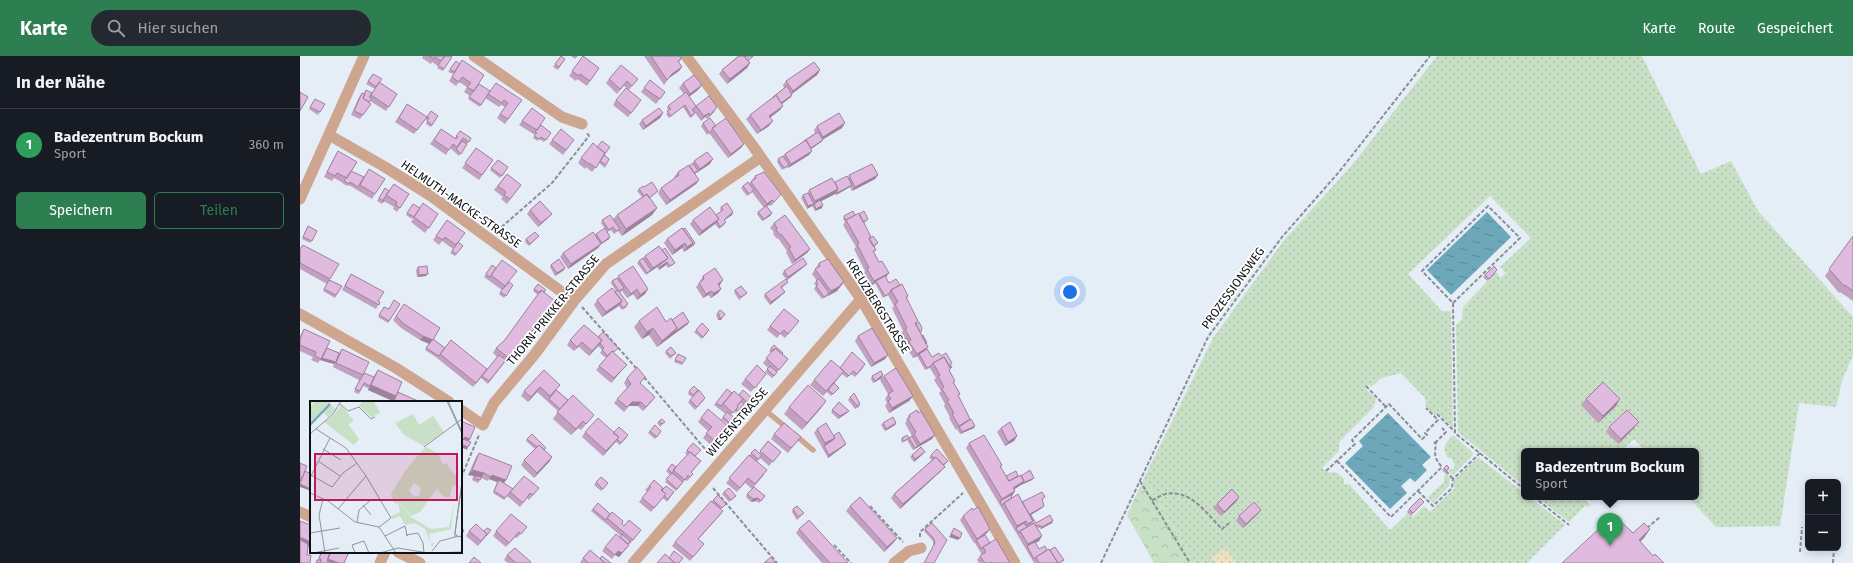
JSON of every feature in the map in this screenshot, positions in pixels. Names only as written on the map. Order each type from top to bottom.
[{"type":"street","points":[[300,199],[364,56]]},
{"type":"street","points":[[474,56],[562,117],[582,124]]},
{"type":"street","name":"KREUZBERGSTRASSE","points":[[686,56],[861,299],[1015,563]]},
{"type":"street","name":"HELMUTH-MACKE-STRASSE","points":[[329,135],[385,167],[431,196],[491,238],[574,301]]},
{"type":"street","name":"THORN-PRIKKER-STRASSE","points":[[483,424],[494,403],[536,354],[574,301],[606,264],[760,157]]},
{"type":"street","name":"WIESENSTRASSE","points":[[633,563],[861,299]]},
{"type":"street","points":[[300,314],[396,368],[447,401]]},
{"type":"street","points":[[462,411],[483,424]]},
{"type":"street","points":[[300,512],[310,516]]},
{"type":"street","points":[[894,563],[909,551],[922,548]]},
{"type":"street","points":[[380,563],[385,553]]},
{"type":"street","points":[[400,553],[420,563]]},
{"type":"lane","points":[[765,410],[814,450]]},
{"type":"path","name":"PROZESSIONSWEG","points":[[1101,563],[1208,337],[1282,237],[1339,172],[1430,56]]},
{"type":"path","points":[[491,238],[552,183],[589,136],[582,124]]},
{"type":"path","points":[[1453,303],[1520,238],[1488,206],[1422,271],[1453,303],[1456,433]]},
{"type":"path","points":[[574,301],[585,309],[718,464]]},
{"type":"path","points":[[1366,386],[1386,407]]},
{"type":"path","points":[[1326,472],[1355,444],[1352,440],[1389,404],[1422,439],[1428,436],[1425,433],[1438,420],[1426,408]]},
{"type":"path","points":[[1437,414],[1456,433],[1521,487]]},
{"type":"path","points":[[462,476],[483,424]]},
{"type":"path","points":[[1442,428],[1446,432],[1435,442],[1435,459],[1453,478]]},
{"type":"path","points":[[1418,491],[1433,506],[1452,488],[1453,478],[1480,453]]},
{"type":"path","points":[[1337,461],[1391,516],[1442,467]]},
{"type":"path","points":[[705,480],[777,563]]},
{"type":"path","points":[[1140,481],[1190,563]]},
{"type":"path","points":[[922,548],[920,532],[971,487]]},
{"type":"path","points":[[1152,500],[1170,494],[1187,496],[1222,529],[1229,523]]},
{"type":"path","points":[[1538,500],[1569,525]]},
{"type":"path","points":[[870,506],[909,551]]},
{"type":"path","points":[[1645,530],[1660,517]]},
{"type":"path","points":[[1800,552],[1802,527]]},
{"type":"path","points":[[834,545],[851,563]]},
{"type":"path","points":[[1833,563],[1834,551]]},
{"type":"green space","points":[[1437,56],[1642,56],[1701,174],[1731,161],[1758,211],[1853,317],[1853,355],[1842,381],[1836,407],[1799,403],[1780,526],[1716,527],[1691,500],[1699,500],[1699,448],[1642,448],[1634,439],[1624,448],[1521,448],[1521,484],[1458,432],[1456,325],[1462,319],[1463,307],[1496,272],[1500,278],[1506,273],[1500,267],[1531,238],[1490,196],[1408,274],[1442,311],[1451,311],[1453,428],[1438,413],[1435,415],[1426,407],[1425,398],[1401,373],[1381,378],[1371,387],[1368,384],[1365,388],[1376,399],[1373,408],[1339,442],[1339,451],[1322,468],[1328,473],[1337,473],[1344,479],[1344,484],[1350,485],[1390,530],[1408,513],[1413,517],[1424,506],[1430,512],[1454,489],[1454,480],[1476,459],[1479,458],[1521,491],[1521,500],[1533,500],[1565,525],[1527,563],[1195,563],[1144,478],[1213,338],[1285,239],[1353,164]]},
{"type":"green space","points":[[1453,435],[1473,453],[1472,456],[1453,475],[1448,470],[1453,469],[1455,465],[1451,458],[1448,458],[1446,455],[1445,446]]},
{"type":"green space","points":[[1445,473],[1450,478],[1449,486],[1433,503],[1428,497],[1444,482]]},
{"type":"green space","points":[[1144,478],[1195,563],[1154,563],[1127,515]]},
{"type":"green space","points":[[1541,500],[1585,500],[1590,505],[1588,507],[1586,505],[1569,522]]},
{"type":"sand","points":[[1226,548],[1236,563],[1215,563],[1211,558]]},
{"type":"water","points":[[1487,212],[1511,237],[1451,295],[1427,270]]},
{"type":"water","points":[[1388,413],[1431,457],[1422,465],[1427,470],[1415,482],[1410,478],[1401,486],[1407,493],[1390,509],[1345,463],[1363,446],[1359,441]]},
{"type":"building","points":[[429,56],[445,56],[441,61],[435,57],[434,59]]},
{"type":"building","points":[[445,56],[452,57],[444,69],[438,65]]},
{"type":"building","points":[[561,56],[565,59],[559,67],[555,64]]},
{"type":"building","points":[[583,56],[599,68],[590,81],[580,74],[579,76],[572,71]]},
{"type":"building","points":[[651,56],[680,56],[681,59],[678,61],[682,67],[672,74],[667,80]]},
{"type":"building","points":[[739,56],[744,56],[750,63],[730,79],[722,70]]},
{"type":"building","points":[[744,56],[753,56],[748,61]]},
{"type":"building","points":[[462,60],[484,75],[474,91],[467,87],[471,83],[464,78],[462,77],[459,82],[452,77]]},
{"type":"building","points":[[456,61],[460,64],[454,72],[450,69]]},
{"type":"building","points":[[814,62],[820,70],[793,91],[786,81]]},
{"type":"building","points":[[621,65],[638,79],[632,86],[627,81],[620,89],[609,79]]},
{"type":"building","points":[[373,74],[382,79],[376,87],[368,81]]},
{"type":"building","points":[[694,75],[702,85],[690,94],[683,83]]},
{"type":"building","points":[[650,80],[665,92],[660,99],[644,88]]},
{"type":"building","points":[[379,82],[397,94],[389,107],[371,95]]},
{"type":"building","points":[[496,83],[522,100],[508,119],[500,114],[508,103],[504,100],[502,103],[488,94]]},
{"type":"building","points":[[479,84],[490,91],[481,105],[469,97]]},
{"type":"building","points":[[787,86],[792,95],[781,103],[776,95],[773,97]]},
{"type":"building","points":[[626,88],[641,100],[631,113],[616,100]]},
{"type":"building","points":[[366,90],[372,93],[369,97],[372,98],[369,102],[363,98]]},
{"type":"building","points":[[300,92],[308,97],[300,111]]},
{"type":"building","points":[[686,92],[696,106],[692,110],[695,113],[691,116],[685,105],[671,116],[667,111],[671,109],[668,106]]},
{"type":"building","points":[[362,93],[365,94],[363,98],[371,104],[363,115],[354,111]]},
{"type":"building","points":[[776,95],[783,106],[769,116],[773,121],[761,130],[750,115]]},
{"type":"building","points":[[709,96],[717,107],[710,115],[709,113],[704,116],[696,106]]},
{"type":"building","points":[[315,99],[325,104],[320,112],[310,107]]},
{"type":"building","points":[[407,104],[427,117],[417,130],[399,118]]},
{"type":"building","points":[[532,108],[545,118],[537,130],[522,121]]},
{"type":"building","points":[[659,108],[663,113],[646,126],[642,120]]},
{"type":"building","points":[[431,111],[438,116],[432,125],[427,121],[429,118],[427,117]]},
{"type":"building","points":[[839,113],[845,123],[823,137],[817,126]]},
{"type":"building","points":[[710,118],[716,126],[712,128],[713,129],[709,133],[703,123]]},
{"type":"building","points":[[726,118],[744,144],[731,154],[712,128]]},
{"type":"building","points":[[541,125],[551,133],[546,140],[541,137],[539,139],[534,136],[537,133],[535,132]]},
{"type":"building","points":[[441,129],[456,139],[458,137],[456,136],[460,131],[471,138],[469,142],[463,138],[457,147],[453,144],[449,150],[434,140]]},
{"type":"building","points":[[561,129],[574,140],[566,150],[552,140]]},
{"type":"building","points":[[818,132],[823,140],[811,148],[806,140],[804,141]]},
{"type":"building","points":[[806,140],[812,151],[791,164],[785,154]]},
{"type":"building","points":[[462,141],[467,144],[461,154],[456,149]]},
{"type":"building","points":[[602,141],[610,147],[604,155],[605,153],[597,147]]},
{"type":"building","points":[[593,143],[605,153],[596,168],[581,158]]},
{"type":"building","points":[[476,148],[493,160],[482,175],[465,163]]},
{"type":"building","points":[[338,151],[357,162],[347,178],[337,173],[335,176],[327,172]]},
{"type":"building","points":[[707,152],[713,159],[700,169],[694,161]]},
{"type":"building","points":[[604,155],[609,159],[606,165],[600,161]]},
{"type":"building","points":[[783,156],[789,165],[784,168],[778,159]]},
{"type":"building","points":[[498,160],[508,167],[502,176],[491,168]]},
{"type":"building","points":[[693,163],[698,171],[694,173],[689,166]]},
{"type":"building","points":[[872,164],[878,175],[855,187],[849,175]]},
{"type":"building","points":[[689,165],[699,180],[670,200],[661,188],[679,175],[678,172]]},
{"type":"building","points":[[369,169],[385,179],[375,194],[360,185]]},
{"type":"building","points":[[351,171],[364,177],[358,187],[350,182],[349,184],[344,181]]},
{"type":"building","points":[[764,172],[781,194],[774,202],[772,200],[767,204],[751,182],[756,178],[755,176]]},
{"type":"building","points":[[507,174],[521,185],[510,199],[504,195],[506,192],[498,186]]},
{"type":"building","points":[[847,176],[852,185],[837,193],[838,189],[835,182]]},
{"type":"building","points":[[832,178],[838,189],[815,201],[809,190]]},
{"type":"building","points":[[652,182],[658,191],[649,198],[647,194],[644,196],[639,189]]},
{"type":"building","points":[[748,182],[754,190],[749,194],[743,186]]},
{"type":"building","points":[[394,184],[409,194],[400,208],[396,205],[397,202],[386,195]]},
{"type":"building","points":[[385,188],[389,191],[383,200],[384,202],[379,198]]},
{"type":"building","points":[[808,193],[814,204],[808,206],[803,195]]},
{"type":"building","points":[[647,194],[657,208],[626,229],[617,215]]},
{"type":"building","points":[[820,200],[823,205],[816,209],[814,204]]},
{"type":"building","points":[[540,201],[552,214],[541,223],[530,210]]},
{"type":"building","points":[[423,203],[438,214],[429,228],[414,217]]},
{"type":"building","points":[[727,203],[733,212],[724,220],[726,222],[720,227],[717,221],[719,219],[716,215],[723,210],[721,207]]},
{"type":"building","points":[[413,204],[420,208],[414,217],[407,213]]},
{"type":"building","points":[[766,206],[772,213],[764,219],[758,212]]},
{"type":"building","points":[[710,207],[719,219],[702,231],[693,220]]},
{"type":"building","points":[[853,211],[855,215],[846,220],[844,216]]},
{"type":"building","points":[[864,211],[868,219],[863,222],[859,214]]},
{"type":"building","points":[[859,213],[871,237],[869,238],[876,250],[873,251],[879,262],[882,261],[889,273],[874,281],[867,269],[869,268],[857,244],[859,243],[846,220]]},
{"type":"building","points":[[610,215],[620,229],[616,231],[613,227],[609,230],[602,220]]},
{"type":"building","points":[[785,215],[810,249],[795,260],[789,248],[791,247],[776,230],[777,228],[774,223]]},
{"type":"building","points":[[447,220],[465,233],[456,245],[445,237],[443,240],[436,236]]},
{"type":"building","points":[[308,226],[317,231],[312,241],[303,237]]},
{"type":"building","points":[[605,228],[610,237],[602,243],[596,234]]},
{"type":"building","points":[[682,228],[693,243],[687,247],[685,243],[675,250],[667,239]]},
{"type":"building","points":[[685,228],[695,243],[691,246],[693,243],[683,229]]},
{"type":"building","points":[[535,232],[539,236],[530,244],[526,239]]},
{"type":"building","points":[[593,232],[601,244],[571,264],[563,253]]},
{"type":"building","points":[[873,236],[878,243],[873,246],[869,239]]},
{"type":"building","points":[[1853,236],[1853,291],[1845,285],[1844,286],[1829,269]]},
{"type":"building","points":[[458,242],[463,246],[456,254],[452,251]]},
{"type":"building","points":[[303,245],[339,264],[330,279],[300,263],[300,249]]},
{"type":"building","points":[[659,246],[668,258],[653,268],[645,256]]},
{"type":"building","points":[[665,248],[675,263],[670,266],[667,262],[660,267],[659,265],[668,258],[662,250]]},
{"type":"building","points":[[643,258],[651,270],[647,273],[639,261]]},
{"type":"building","points":[[803,258],[807,264],[788,277],[784,271]]},
{"type":"building","points":[[559,259],[565,268],[557,273],[551,265]]},
{"type":"building","points":[[828,259],[844,282],[831,291],[815,269],[820,266],[819,263]]},
{"type":"building","points":[[502,260],[517,271],[505,286],[491,275]]},
{"type":"building","points":[[492,265],[496,268],[490,277],[486,274]]},
{"type":"building","points":[[427,266],[428,274],[419,275],[418,267]]},
{"type":"building","points":[[633,266],[648,289],[640,295],[637,289],[631,294],[618,276]]},
{"type":"building","points":[[1494,266],[1497,270],[1489,279],[1485,275]]},
{"type":"building","points":[[715,268],[723,280],[718,284],[721,289],[714,293],[711,291],[706,294],[699,283],[704,279],[703,276]]},
{"type":"building","points":[[351,274],[384,292],[378,301],[380,302],[379,305],[345,286]]},
{"type":"building","points":[[885,276],[889,283],[896,279],[900,285],[891,290],[889,294],[885,296],[876,281]]},
{"type":"building","points":[[617,278],[624,288],[619,291],[612,281]]},
{"type":"building","points":[[786,279],[788,282],[781,287],[785,292],[771,302],[765,294]]},
{"type":"building","points":[[819,279],[829,293],[824,297],[816,286],[818,285],[816,281]]},
{"type":"building","points":[[329,280],[342,286],[336,295],[324,289]]},
{"type":"building","points":[[509,282],[513,285],[506,296],[500,292]]},
{"type":"building","points":[[538,284],[546,290],[544,292],[541,290],[540,293],[534,289]]},
{"type":"building","points":[[902,284],[908,296],[906,297],[918,321],[915,323],[928,347],[917,354],[909,342],[911,340],[905,329],[907,328],[895,304],[898,302],[891,290]]},
{"type":"building","points":[[741,286],[747,293],[741,297],[735,290]]},
{"type":"building","points":[[612,288],[622,301],[606,312],[597,300]]},
{"type":"building","points":[[541,290],[555,301],[540,320],[529,336],[530,337],[510,359],[496,348],[504,341]]},
{"type":"building","points":[[618,290],[628,304],[623,308],[620,304],[622,301],[615,292]]},
{"type":"building","points":[[394,300],[400,304],[389,321],[379,315],[384,307],[389,309]]},
{"type":"building","points":[[404,304],[440,328],[433,340],[423,336],[404,324],[396,316]]},
{"type":"building","points":[[657,307],[666,322],[671,318],[677,328],[662,341],[653,328],[647,332],[639,321]]},
{"type":"building","points":[[784,309],[799,321],[788,334],[784,330],[780,334],[770,326]]},
{"type":"building","points":[[720,310],[725,314],[722,318],[720,318],[718,312]]},
{"type":"building","points":[[683,312],[689,322],[674,332],[677,328],[672,320]]},
{"type":"building","points":[[919,322],[922,328],[921,332],[916,324]]},
{"type":"building","points":[[702,323],[709,330],[703,337],[696,330]]},
{"type":"building","points":[[584,325],[602,340],[592,351],[582,342],[577,347],[570,340]]},
{"type":"building","points":[[872,328],[888,355],[874,363],[858,336]]},
{"type":"building","points":[[304,329],[330,341],[321,359],[315,356],[316,352],[300,345],[300,339]]},
{"type":"building","points":[[603,332],[618,348],[614,352],[612,351],[608,356],[602,350],[604,348],[600,343],[602,340],[598,337]]},
{"type":"building","points":[[923,335],[927,343],[926,344],[922,336]]},
{"type":"building","points":[[907,338],[909,342],[908,344],[905,339]]},
{"type":"building","points":[[433,339],[445,348],[439,356],[426,348]]},
{"type":"building","points":[[451,340],[487,369],[476,383],[440,354]]},
{"type":"building","points":[[774,345],[783,353],[782,354],[775,348],[773,351],[771,348]]},
{"type":"building","points":[[671,347],[676,353],[671,356],[666,351]]},
{"type":"building","points":[[327,348],[339,353],[336,362],[322,358]]},
{"type":"building","points":[[775,348],[788,359],[779,370],[766,358]]},
{"type":"building","points":[[342,349],[369,362],[363,375],[336,363]]},
{"type":"building","points":[[927,349],[932,357],[939,353],[941,356],[946,353],[952,363],[950,364],[952,367],[950,368],[944,357],[927,368],[919,354]]},
{"type":"building","points":[[612,351],[627,365],[614,378],[599,366]]},
{"type":"building","points":[[852,352],[865,364],[857,374],[853,371],[849,376],[840,368]]},
{"type":"building","points":[[678,354],[686,358],[683,363],[675,360]]},
{"type":"building","points":[[499,355],[506,360],[489,381],[482,376]]},
{"type":"building","points":[[944,357],[951,368],[949,370],[955,381],[953,382],[960,394],[958,395],[970,419],[959,426],[947,401],[949,400],[942,389],[944,387],[938,376],[940,375],[933,363]]},
{"type":"building","points":[[831,360],[844,371],[826,391],[814,380]]},
{"type":"building","points":[[757,365],[766,374],[755,388],[745,379]]},
{"type":"building","points":[[770,366],[777,372],[774,376],[767,369]]},
{"type":"building","points":[[637,367],[645,377],[640,383],[655,397],[646,407],[641,402],[632,402],[627,407],[617,399],[631,384],[627,378]]},
{"type":"building","points":[[896,368],[913,396],[892,408],[888,401],[891,399],[888,394],[893,391],[884,376]]},
{"type":"building","points":[[378,370],[402,382],[396,396],[371,385]]},
{"type":"building","points":[[544,370],[560,385],[550,396],[540,387],[531,397],[524,391]]},
{"type":"building","points":[[881,371],[883,375],[875,381],[872,376]]},
{"type":"building","points":[[364,373],[374,377],[370,386],[364,383],[360,391],[355,389]]},
{"type":"building","points":[[1603,382],[1620,399],[1603,416],[1586,399]]},
{"type":"building","points":[[834,383],[839,388],[833,394],[828,390]]},
{"type":"building","points":[[808,385],[826,401],[807,423],[789,407]]},
{"type":"building","points":[[694,386],[698,390],[693,395],[689,391]]},
{"type":"building","points":[[727,389],[732,393],[721,406],[716,403]]},
{"type":"building","points":[[556,390],[568,400],[560,409],[549,399]]},
{"type":"building","points":[[699,390],[705,398],[697,407],[690,400]]},
{"type":"building","points":[[743,390],[752,398],[748,403],[739,395]]},
{"type":"building","points":[[734,391],[743,399],[733,413],[723,404]]},
{"type":"building","points":[[398,392],[418,401],[394,401]]},
{"type":"building","points":[[854,393],[860,404],[857,406],[850,397]]},
{"type":"building","points":[[573,395],[594,415],[586,424],[583,421],[576,429],[557,412]]},
{"type":"building","points":[[741,401],[744,404],[738,411],[736,409]]},
{"type":"building","points":[[839,402],[849,411],[840,416],[832,410]]},
{"type":"building","points":[[708,409],[729,427],[716,442],[706,433],[712,427],[701,418]]},
{"type":"building","points":[[917,410],[918,413],[921,411],[935,435],[920,444],[914,434],[916,432],[908,419],[910,417],[909,415]]},
{"type":"building","points":[[1627,410],[1639,422],[1621,439],[1609,427]]},
{"type":"building","points":[[727,412],[736,419],[731,424],[723,417]]},
{"type":"building","points":[[893,417],[896,423],[886,429],[883,423]]},
{"type":"building","points":[[598,418],[619,437],[606,451],[585,432]]},
{"type":"building","points":[[662,419],[665,422],[662,424],[659,421]]},
{"type":"building","points":[[971,419],[975,426],[962,432],[959,427]]},
{"type":"building","points":[[462,421],[475,427],[470,439],[465,437],[464,439],[462,438]]},
{"type":"building","points":[[1010,422],[1017,436],[1008,442],[1001,428]]},
{"type":"building","points":[[784,423],[801,437],[791,448],[774,434]]},
{"type":"building","points":[[826,423],[835,438],[825,443],[817,429]]},
{"type":"building","points":[[655,425],[661,431],[657,437],[650,431]]},
{"type":"building","points":[[619,427],[628,435],[621,443],[617,439],[619,437],[613,433]]},
{"type":"building","points":[[839,432],[846,444],[829,455],[824,446],[833,440],[835,438],[833,436]]},
{"type":"building","points":[[532,434],[546,448],[544,450],[539,445],[537,447],[527,439]]},
{"type":"building","points":[[907,435],[909,438],[904,441],[902,438]]},
{"type":"building","points":[[984,435],[1002,465],[1000,466],[1009,481],[1021,475],[1024,481],[1013,488],[1015,491],[1002,499],[969,443]]},
{"type":"building","points":[[912,436],[918,446],[915,448],[909,438]]},
{"type":"building","points":[[463,439],[471,442],[468,447],[462,444]]},
{"type":"building","points":[[768,441],[781,452],[773,462],[760,451]]},
{"type":"building","points":[[693,443],[701,450],[695,456],[687,450]]},
{"type":"building","points":[[539,445],[552,457],[537,473],[524,460]]},
{"type":"building","points":[[921,447],[925,452],[915,459],[912,455]]},
{"type":"building","points":[[755,449],[762,456],[758,459],[751,453]]},
{"type":"building","points":[[937,449],[948,461],[943,465],[936,457],[934,458],[931,455]]},
{"type":"building","points":[[690,452],[701,461],[691,472],[693,474],[690,477],[688,475],[685,480],[673,470]]},
{"type":"building","points":[[479,453],[512,466],[506,480],[492,475],[491,477],[484,473],[472,470]]},
{"type":"building","points":[[749,455],[767,470],[755,484],[748,478],[740,488],[729,478]]},
{"type":"building","points":[[936,457],[945,467],[903,504],[894,494]]},
{"type":"building","points":[[300,463],[307,466],[301,481],[300,481]]},
{"type":"building","points":[[672,464],[676,467],[672,473],[668,469]]},
{"type":"building","points":[[1447,465],[1449,468],[1446,471],[1444,468]]},
{"type":"building","points":[[1030,470],[1034,478],[1023,483],[1024,481],[1021,476]]},
{"type":"building","points":[[305,471],[310,474],[310,489],[300,484]]},
{"type":"building","points":[[1016,471],[1018,476],[1009,481],[1006,476]]},
{"type":"building","points":[[672,473],[683,482],[677,489],[666,479]]},
{"type":"building","points":[[482,475],[480,480],[474,478],[474,476],[481,477]]},
{"type":"building","points":[[524,476],[539,488],[533,495],[530,493],[523,503],[510,492]]},
{"type":"building","points":[[601,477],[608,483],[603,489],[596,482]]},
{"type":"building","points":[[499,480],[513,489],[505,498],[494,491]]},
{"type":"building","points":[[654,480],[663,488],[661,490],[666,494],[654,508],[642,498],[651,487],[649,486]]},
{"type":"building","points":[[666,486],[674,492],[668,499],[664,496],[666,494],[662,490]]},
{"type":"building","points":[[754,487],[765,496],[761,501],[758,498],[753,499],[747,494]]},
{"type":"building","points":[[729,488],[736,496],[731,500],[724,492]]},
{"type":"building","points":[[1232,489],[1239,497],[1224,512],[1217,504]]},
{"type":"building","points":[[1042,492],[1045,497],[1042,499],[1044,506],[1030,514],[1036,523],[1050,515],[1053,521],[1042,527],[1038,525],[1036,526],[1034,523],[1019,533],[1016,528],[1024,523],[1026,526],[1033,521],[1022,502]]},
{"type":"building","points":[[1018,494],[1033,521],[1028,524],[1026,521],[1017,526],[1004,503]]},
{"type":"building","points":[[718,495],[726,504],[722,508],[713,500]]},
{"type":"building","points":[[1011,495],[1012,498],[1002,505],[1000,501]]},
{"type":"building","points":[[860,497],[897,538],[887,547],[850,506]]},
{"type":"building","points":[[1420,498],[1424,502],[1413,513],[1409,509]]},
{"type":"building","points":[[711,501],[723,511],[698,539],[704,544],[693,557],[675,542]]},
{"type":"building","points":[[1254,502],[1261,510],[1246,524],[1239,516]]},
{"type":"building","points":[[598,503],[610,514],[606,520],[593,509]]},
{"type":"building","points":[[797,506],[804,513],[798,517],[793,509]]},
{"type":"building","points":[[978,507],[990,529],[977,539],[963,516],[972,508],[973,510]]},
{"type":"building","points":[[612,512],[623,521],[622,524],[624,526],[629,520],[641,530],[633,540],[607,518]]},
{"type":"building","points":[[511,514],[527,527],[521,534],[519,532],[509,543],[496,531]]},
{"type":"building","points":[[1614,515],[1633,533],[1644,523],[1650,529],[1639,540],[1653,556],[1655,554],[1664,563],[1562,563]]},
{"type":"building","points":[[809,520],[848,563],[830,563],[799,529]]},
{"type":"building","points":[[300,521],[310,525],[310,542],[300,537]]},
{"type":"building","points":[[932,523],[947,540],[934,563],[924,563],[935,543],[934,539],[925,529]]},
{"type":"building","points":[[1034,523],[1042,536],[1028,544],[1020,531]]},
{"type":"building","points":[[476,524],[487,534],[481,541],[469,531]]},
{"type":"building","points":[[487,528],[491,530],[486,536],[487,534],[484,531]]},
{"type":"building","points":[[954,528],[962,533],[960,538],[951,534]]},
{"type":"building","points":[[616,534],[629,545],[622,553],[618,551],[615,555],[605,547]]},
{"type":"building","points":[[622,534],[630,541],[628,544],[620,537]]},
{"type":"building","points":[[985,535],[990,543],[982,549],[976,540]]},
{"type":"building","points":[[996,539],[1010,563],[985,563],[980,556],[986,552],[983,547]]},
{"type":"building","points":[[300,540],[308,544],[307,555],[311,555],[310,563],[300,563]]},
{"type":"building","points":[[1035,542],[1039,549],[1045,546],[1047,550],[1034,559],[1027,546]]},
{"type":"building","points":[[1055,547],[1064,560],[1058,563],[1050,550]]},
{"type":"building","points":[[515,548],[531,562],[516,563],[507,555]]},
{"type":"building","points":[[1049,549],[1058,563],[1039,563],[1036,557]]},
{"type":"building","points":[[590,550],[605,563],[589,563],[583,558]]},
{"type":"building","points":[[674,551],[683,558],[679,563],[675,563],[669,558]]},
{"type":"building","points":[[322,553],[330,553],[327,561],[332,563],[320,563],[321,559],[319,558]]},
{"type":"building","points":[[331,553],[349,553],[344,563],[339,563],[328,559]]},
{"type":"building","points":[[665,554],[675,563],[657,563]]},
{"type":"building","points":[[602,556],[611,563],[605,563],[600,559]]},
{"type":"building","points":[[474,557],[481,563],[469,563]]},
{"type":"building","points":[[771,557],[776,563],[764,563]]},
{"type":"building","points":[[317,560],[321,560],[320,563],[317,563]]},
{"type":"place","name":"Badezentrum Bockum","points":[[1610,546]]}]
